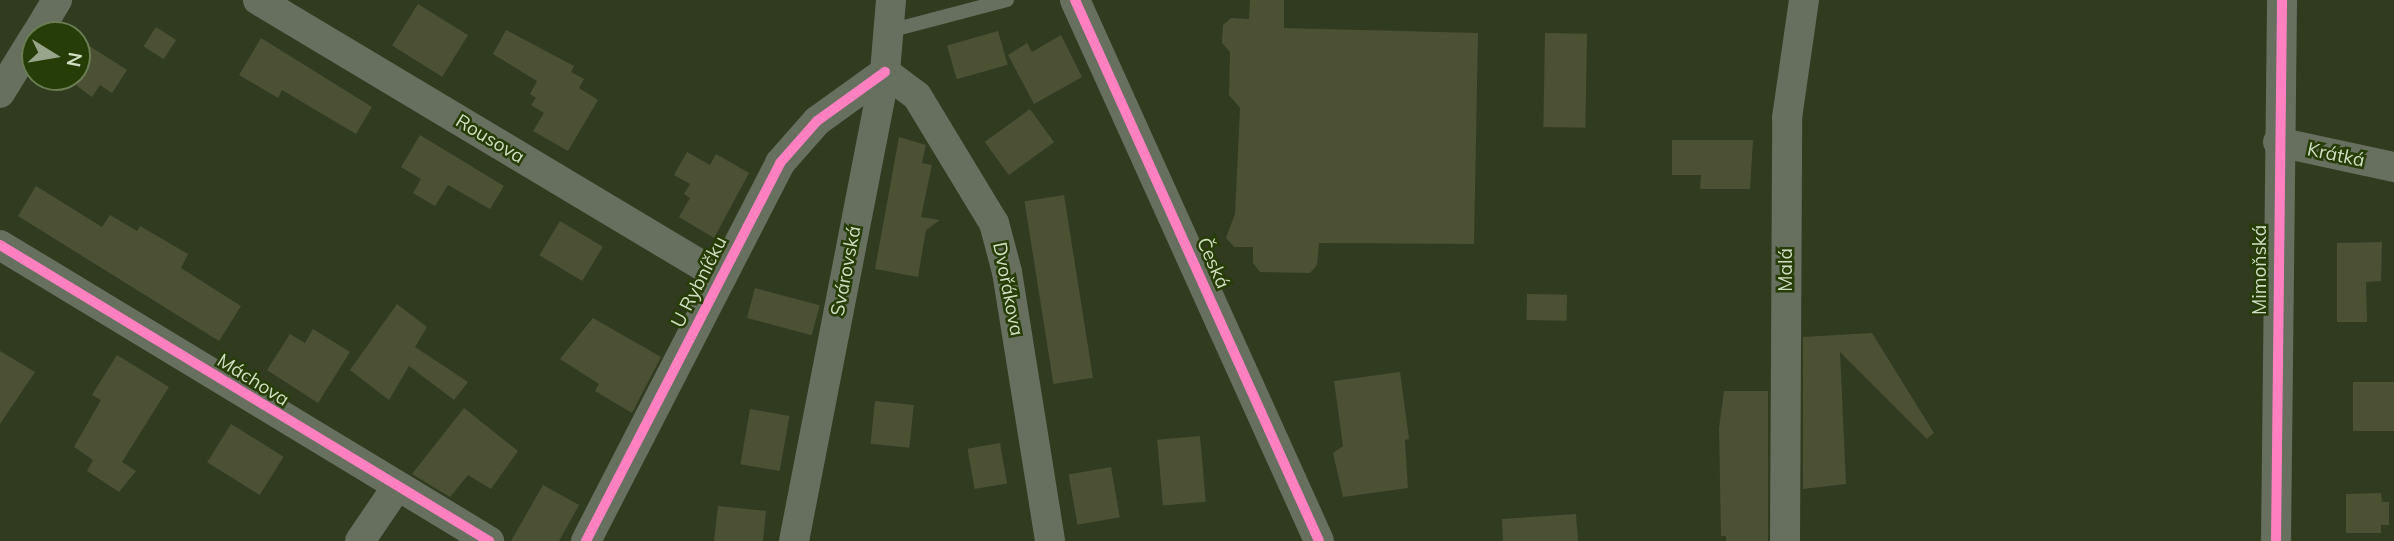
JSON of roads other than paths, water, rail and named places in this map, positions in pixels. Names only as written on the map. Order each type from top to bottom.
[{"type":"street","points":[[44,21],[57,0]]},
{"type":"street","name":"Rousova","points":[[258,0],[721,277]]},
{"type":"street","name":"Svárovská","points":[[794,541],[885,72],[891,0]]},
{"type":"street","name":"Česká","points":[[1075,0],[1319,541]]},
{"type":"street","name":"Malá","points":[[1785,541],[1787,118],[1804,0]]},
{"type":"street","name":"Mimoňská","points":[[2276,541],[2278,142],[2282,0]]},
{"type":"street","points":[[0,93],[21,59]]},
{"type":"street","name":"U Rybníčku","points":[[586,541],[780,163],[817,121],[885,72]]},
{"type":"street","name":"Dvořákova","points":[[885,72],[917,96],[994,223],[1007,272],[1050,541]]},
{"type":"street","name":"Krátká","points":[[2278,142],[2394,167]]},
{"type":"street","name":"Máchova","points":[[0,245],[396,488],[489,541]]},
{"type":"street","points":[[360,541],[396,488]]},
{"type":"lane","points":[[888,31],[1007,0]]}]
